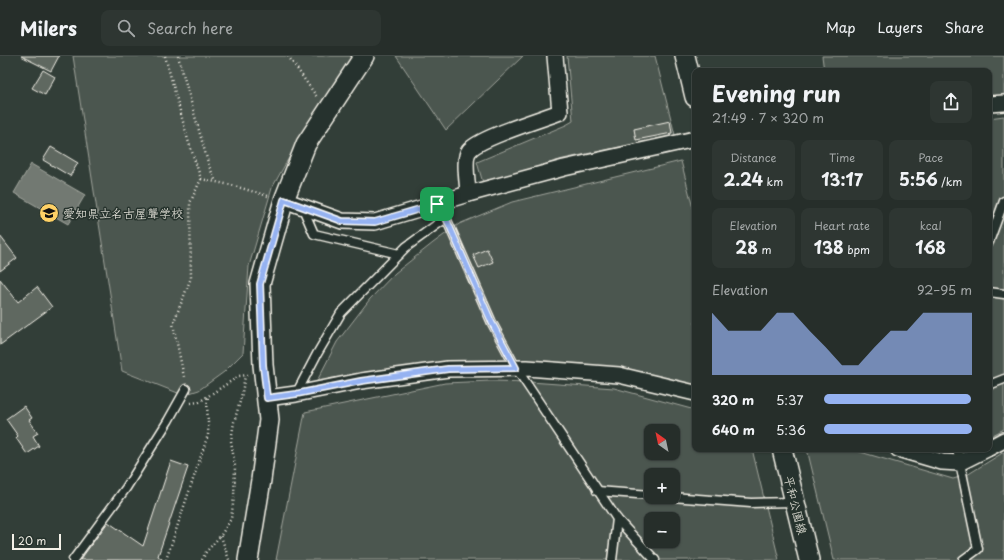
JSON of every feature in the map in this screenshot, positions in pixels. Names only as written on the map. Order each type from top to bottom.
[{"type":"street","points":[[248,560],[269,420],[263,365],[260,284],[293,203],[306,144],[364,56]]},
{"type":"street","points":[[468,194],[466,161],[469,151],[483,140],[560,112],[555,56]]},
{"type":"street","points":[[685,56],[692,85]]},
{"type":"street","points":[[992,104],[1004,103]]},
{"type":"street","points":[[293,203],[342,221],[375,222],[468,194],[564,168],[692,140]]},
{"type":"street","points":[[267,398],[296,394],[361,381],[448,369],[516,368],[619,375],[692,392]]},
{"type":"street","points":[[992,446],[1004,440]]},
{"type":"street","name":"平和公園線","points":[[783,452],[809,560]]},
{"type":"street","points":[[908,452],[942,462],[973,452]]},
{"type":"lane","points":[[992,234],[1004,201]]},
{"type":"lane","points":[[293,203],[314,234],[398,254]]},
{"type":"lane","points":[[437,204],[446,218],[492,323],[516,368],[617,519],[655,560]]},
{"type":"lane","points":[[296,394],[317,354],[341,314],[398,254],[446,218]]},
{"type":"lane","points":[[992,292],[1004,294]]},
{"type":"lane","points":[[992,384],[1004,379]]},
{"type":"lane","points":[[73,560],[126,488],[186,389]]},
{"type":"lane","points":[[958,456],[978,549],[963,560]]},
{"type":"lane","points":[[597,490],[644,494]]},
{"type":"lane","points":[[680,498],[751,503],[795,502]]},
{"type":"lane","points":[[612,560],[617,519]]},
{"type":"path","points":[[165,56],[188,140],[201,179],[190,203],[191,278],[173,324],[186,389],[186,404],[199,402],[232,380],[239,376],[246,375],[234,422],[231,441],[235,466],[234,497],[231,519],[221,535],[206,552],[202,560]]},
{"type":"path","points":[[178,56],[208,166],[216,182]]},
{"type":"path","points":[[288,56],[327,112]]},
{"type":"path","points":[[201,179],[293,203]]},
{"type":"path","points":[[166,560],[208,435],[209,419],[206,409],[208,397]]},
{"type":"path","points":[[221,535],[228,560]]},
{"type":"shaded area","points":[[73,56],[353,56],[301,136],[272,188],[249,266],[243,353],[224,372],[199,390],[183,395],[122,371]]},
{"type":"shaded area","points":[[396,56],[523,56],[446,130]]},
{"type":"shaded area","points":[[567,56],[655,56],[675,135],[563,159],[483,183],[477,162],[573,121]]},
{"type":"shaded area","points":[[822,56],[1004,56],[1004,95],[992,97],[992,68],[824,68]]},
{"type":"shaded area","points":[[1004,116],[1004,429],[992,435],[992,118]]},
{"type":"shaded area","points":[[681,161],[692,204],[692,387],[531,361],[326,383],[317,381],[337,342],[370,299],[395,273],[459,224],[512,202]]},
{"type":"shaded area","points":[[31,164],[85,195],[68,224],[14,193]]},
{"type":"shaded area","points":[[491,381],[530,382],[614,388],[692,409],[692,452],[753,452],[779,560],[276,560],[305,412],[445,383]]},
{"type":"shaded area","points":[[808,452],[860,452],[953,479],[967,475],[1004,452],[1004,560],[834,560]]},
{"type":"shaded area","points":[[931,452],[961,452],[944,456]]},
{"type":"building","points":[[21,56],[59,56],[51,71]]},
{"type":"building","points":[[43,70],[55,77],[45,95],[32,88]]},
{"type":"building","points":[[670,121],[672,133],[636,140],[634,129]]},
{"type":"building","points":[[51,147],[78,163],[70,176],[43,160]]},
{"type":"building","points":[[0,236],[17,258],[0,271]]},
{"type":"building","points":[[487,249],[493,262],[479,268],[473,255]]},
{"type":"building","points":[[0,279],[18,302],[37,287],[52,307],[0,345]]},
{"type":"building","points":[[24,406],[32,418],[29,420],[38,433],[33,436],[39,446],[27,454],[16,438],[18,436],[6,419]]},
{"type":"building","points":[[171,461],[188,467],[158,556],[163,560],[80,560],[108,522],[143,546]]},
{"type":"place","name":"愛知県立名古屋聾学校","points":[[49,213]]},
{"type":"route","points":[[284,200],[342,221],[375,222],[437,204],[446,218],[492,323],[516,368],[448,369],[361,381],[296,394],[267,398],[263,365],[260,284],[284,200]]}]
